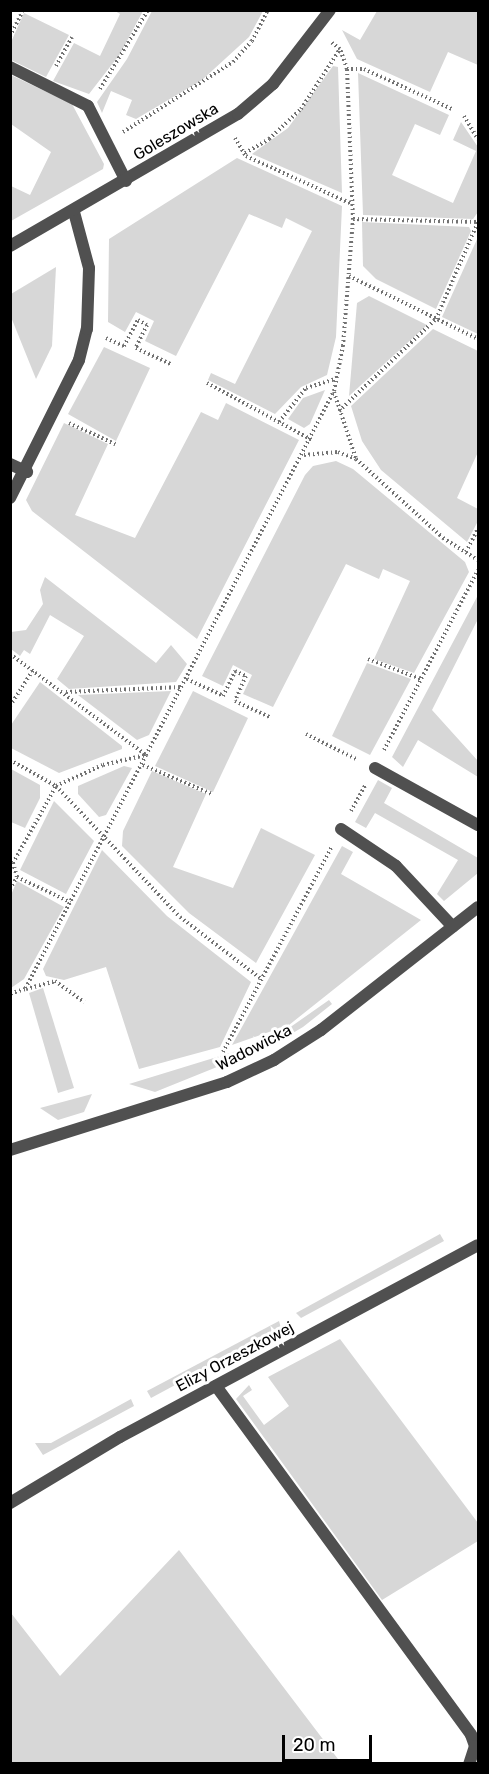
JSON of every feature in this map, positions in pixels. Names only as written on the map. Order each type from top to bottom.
[{"type":"street","name":"Goleszowska","points":[[10,246],[74,212],[226,122],[273,84],[330,10]]},
{"type":"street","points":[[10,66],[48,83],[88,106],[126,181]]},
{"type":"street","points":[[10,498],[27,472],[78,360],[87,329],[89,268],[74,212]]},
{"type":"street","points":[[10,464],[27,472]]},
{"type":"street","points":[[375,768],[478,825]]},
{"type":"street","points":[[340,829],[396,866],[453,927]]},
{"type":"street","name":"Wadowicka","points":[[10,1150],[227,1082],[274,1060],[321,1030],[478,907]]},
{"type":"street","name":"Elizy Orzeszkowej","points":[[10,1503],[216,1386],[478,1245]]},
{"type":"street","points":[[216,1386],[471,1735],[475,1746],[469,1764]]},
{"type":"path","points":[[88,106],[125,56],[148,10]]},
{"type":"path","points":[[107,142],[233,62],[252,41],[268,10]]},
{"type":"path","points":[[10,36],[22,12]]},
{"type":"path","points":[[25,989],[312,440],[334,391],[349,276],[352,219],[347,69],[340,49],[315,32]]},
{"type":"path","points":[[48,83],[72,37]]},
{"type":"path","points":[[244,153],[269,139],[301,108],[340,49]]},
{"type":"path","points":[[347,69],[364,69],[452,109]]},
{"type":"path","points":[[464,116],[478,139]]},
{"type":"path","points":[[226,122],[244,153],[352,204]]},
{"type":"path","points":[[339,411],[436,319],[478,222],[352,219]]},
{"type":"path","points":[[349,276],[478,339]]},
{"type":"path","points":[[87,329],[124,346],[138,320],[147,325],[136,348],[172,365]]},
{"type":"path","points":[[279,422],[306,388],[336,379]]},
{"type":"path","points":[[207,383],[312,440]]},
{"type":"path","points":[[334,391],[356,459]]},
{"type":"path","points":[[52,416],[115,444]]},
{"type":"path","points":[[304,455],[338,452],[356,459],[443,538],[478,560]]},
{"type":"path","points":[[466,552],[478,528]]},
{"type":"path","points":[[10,654],[65,692],[146,755]]},
{"type":"path","points":[[368,659],[421,679]]},
{"type":"path","points":[[10,663],[19,660]]},
{"type":"path","points":[[10,706],[33,670]]},
{"type":"path","points":[[187,679],[223,696],[235,671],[246,676],[235,702],[269,717]]},
{"type":"path","points":[[65,692],[183,687]]},
{"type":"path","points":[[306,734],[375,768]]},
{"type":"path","points":[[70,902],[17,877],[11,871],[56,786],[103,765],[146,755]]},
{"type":"path","points":[[10,760],[56,786],[180,917],[261,979]]},
{"type":"path","points":[[143,765],[212,794]]},
{"type":"path","points":[[10,890],[17,877]]},
{"type":"path","points":[[10,994],[55,981],[84,1002]]},
{"type":"shaded area","points":[[115,11],[143,11],[120,54],[89,94],[53,81],[74,43],[100,56],[120,14]]},
{"type":"shaded area","points":[[152,11],[263,11],[249,37],[202,80],[136,119],[126,115],[132,100],[111,91],[102,113],[97,102],[127,59]]},
{"type":"shaded area","points":[[377,11],[478,11],[478,65],[448,52],[430,92],[357,59],[342,30],[360,40]]},
{"type":"shaded area","points":[[24,13],[69,35],[46,77],[11,60],[11,42]]},
{"type":"shaded area","points":[[333,66],[338,67],[342,193],[252,154],[288,128]]},
{"type":"shaded area","points":[[358,73],[449,115],[440,135],[415,124],[392,175],[453,203],[476,151],[453,140],[461,122],[478,147],[478,212],[473,219],[363,215]]},
{"type":"shaded area","points":[[11,75],[72,104],[104,164],[103,169],[11,221],[11,186],[30,195],[51,152],[11,124]]},
{"type":"shaded area","points":[[237,158],[342,206],[336,337],[327,375],[301,387],[275,414],[208,380],[211,373],[235,384],[312,231],[286,218],[282,228],[249,214],[176,356],[145,341],[154,321],[136,312],[125,332],[108,322],[109,239]]},
{"type":"shaded area","points":[[362,222],[469,227],[471,231],[436,309],[376,279],[363,266]]},
{"type":"shaded area","points":[[478,237],[478,334],[442,317]]},
{"type":"shaded area","points":[[56,267],[52,346],[36,379],[11,317],[11,294]]},
{"type":"shaded area","points":[[369,296],[427,325],[349,396],[357,303]]},
{"type":"shaded area","points":[[433,329],[478,351],[478,452],[457,498],[478,509],[478,521],[467,542],[381,470],[362,441],[351,406]]},
{"type":"shaded area","points":[[104,347],[150,368],[116,441],[68,414]]},
{"type":"shaded area","points":[[325,390],[310,424],[304,428],[288,419],[303,398]]},
{"type":"shaded area","points":[[226,403],[299,440],[197,639],[32,511],[26,500],[64,423],[108,444],[75,515],[135,538],[201,412],[218,420]]},
{"type":"shaded area","points":[[336,461],[353,469],[465,562],[469,572],[414,673],[374,659],[410,581],[383,569],[379,579],[346,564],[273,707],[243,694],[252,675],[233,665],[223,686],[202,676],[305,475],[313,466]]},
{"type":"shaded area","points":[[45,577],[156,663],[171,645],[187,664],[176,682],[69,689],[57,679],[84,636],[50,615],[30,654],[24,650],[20,656],[11,649],[11,632],[26,630],[43,604],[40,590]]},
{"type":"shaded area","points":[[478,595],[478,619],[432,710],[478,761],[478,777],[418,740],[403,767],[392,757]]},
{"type":"shaded area","points":[[367,663],[411,679],[370,755],[332,736]]},
{"type":"shaded area","points":[[40,682],[122,746],[122,749],[59,773],[11,748],[11,725]]},
{"type":"shaded area","points":[[171,691],[149,735],[137,740],[78,695]]},
{"type":"shaded area","points":[[193,691],[248,718],[213,792],[155,766]]},
{"type":"shaded area","points":[[124,766],[132,768],[106,815],[99,817],[78,794],[78,786]]},
{"type":"shaded area","points":[[11,769],[40,785],[40,798],[25,828],[11,822]]},
{"type":"shaded area","points":[[152,771],[206,794],[173,867],[233,888],[261,828],[315,855],[256,963],[189,913],[122,846],[123,831]]},
{"type":"shaded area","points":[[378,780],[392,788],[384,803],[478,858],[478,873],[444,901],[437,894],[458,860],[375,813],[366,828],[355,822]]},
{"type":"shaded area","points":[[54,801],[94,841],[66,894],[20,870]]},
{"type":"shaded area","points":[[342,846],[353,852],[341,874],[421,920],[289,1025],[232,1045]]},
{"type":"shaded area","points":[[102,850],[167,916],[251,982],[220,1047],[139,1069],[106,967],[64,980],[46,976],[43,969]]},
{"type":"shaded area","points":[[17,881],[64,907],[24,979],[11,988],[11,895]]},
{"type":"shaded area","points":[[43,988],[74,1088],[58,1093],[29,993]]},
{"type":"shaded area","points":[[329,1000],[332,1004],[303,1027],[274,1044],[155,1092],[129,1084],[272,1040]]},
{"type":"shaded area","points":[[92,1094],[84,1112],[58,1120],[40,1108]]},
{"type":"shaded area","points":[[440,1234],[444,1241],[301,1318],[296,1313]]},
{"type":"shaded area","points":[[279,1321],[281,1328],[151,1398],[147,1391]]},
{"type":"shaded area","points":[[340,1339],[478,1523],[478,1541],[382,1600],[236,1399],[249,1385],[252,1390],[243,1396],[264,1425],[289,1406],[268,1377]]},
{"type":"shaded area","points":[[131,1399],[134,1406],[43,1455],[35,1443],[51,1443]]},
{"type":"shaded area","points":[[179,1550],[341,1763],[11,1763],[11,1613],[60,1676]]}]
